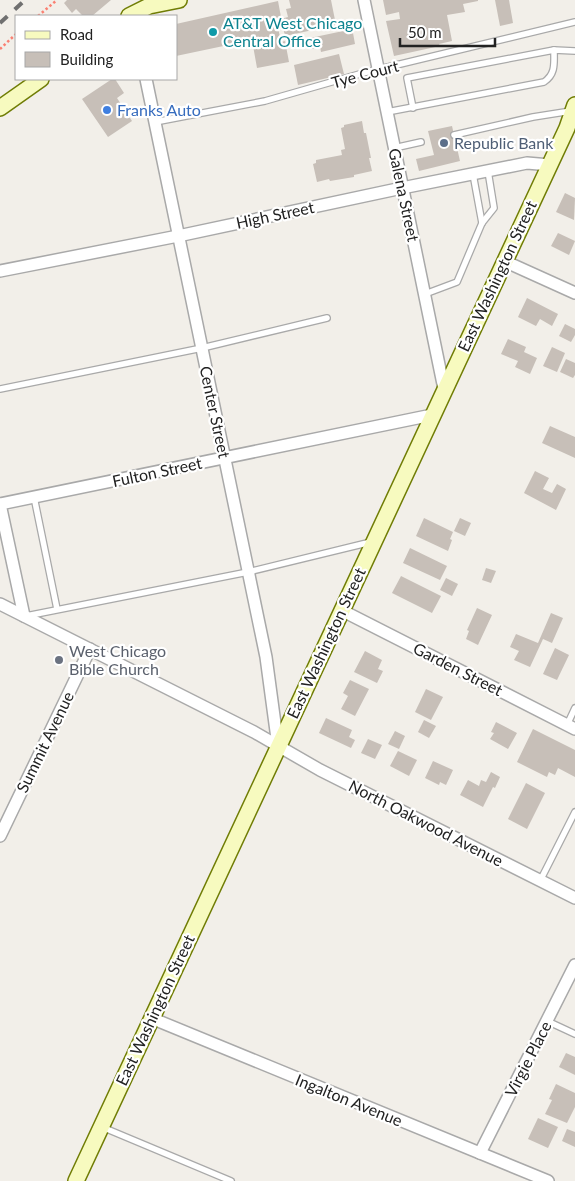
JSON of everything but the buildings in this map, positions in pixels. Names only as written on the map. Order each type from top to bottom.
[{"type":"main road","points":[[133,15],[149,6],[179,0]]},
{"type":"main road","points":[[0,108],[40,80]]},
{"type":"main road","name":"East Washington Street","points":[[76,1181],[150,1018],[550,165],[574,108]]},
{"type":"street","name":"Galena Street","points":[[364,0],[444,389]]},
{"type":"street","name":"Center Street","points":[[146,80],[266,657],[278,746]]},
{"type":"street","name":"High Street","points":[[0,271],[488,171],[527,164],[550,165]]},
{"type":"street","points":[[504,261],[575,293]]},
{"type":"street","name":"Fulton Street","points":[[0,504],[432,415]]},
{"type":"street","points":[[0,504],[24,616]]},
{"type":"street","name":"North Oakwood Avenue","points":[[0,604],[254,732],[320,770],[575,898]]},
{"type":"street","name":"Garden Street","points":[[342,610],[571,727]]},
{"type":"street","name":"Summit Avenue","points":[[0,836],[90,649]]},
{"type":"street","name":"Virgie Place","points":[[480,1153],[575,964]]},
{"type":"street","name":"Ingalton Avenue","points":[[150,1018],[548,1181]]},
{"type":"lane","name":"Tye Court","points":[[155,122],[265,101],[378,70],[575,22]]},
{"type":"lane","points":[[413,108],[407,78],[554,50],[575,51]]},
{"type":"lane","points":[[387,112],[544,82],[554,71],[554,50]]},
{"type":"lane","points":[[454,134],[574,108]]},
{"type":"lane","points":[[394,148],[421,142]]},
{"type":"lane","points":[[425,294],[457,282],[482,223],[494,208],[488,171]]},
{"type":"lane","points":[[473,174],[482,223]]},
{"type":"lane","points":[[0,389],[202,348],[326,318]]},
{"type":"lane","points":[[34,497],[57,609]]},
{"type":"lane","points":[[24,616],[248,572],[373,542]]},
{"type":"lane","points":[[571,727],[575,708]]},
{"type":"lane","points":[[540,881],[575,812]]},
{"type":"lane","points":[[547,1021],[575,1034]]},
{"type":"lane","points":[[102,1127],[231,1181]]},
{"type":"path","points":[[39,15],[57,0]]},
{"type":"path","points":[[0,49],[15,35]]},
{"type":"railway","points":[[0,23],[25,0]]},
{"type":"place","name":"AT&T West Chicago Central Office","points":[[213,32]]},
{"type":"place","name":"Franks Auto","points":[[107,110]]},
{"type":"place","name":"Republic Bank","points":[[444,143]]},
{"type":"place","name":"West Chicago Bible Church","points":[[59,660]]}]
